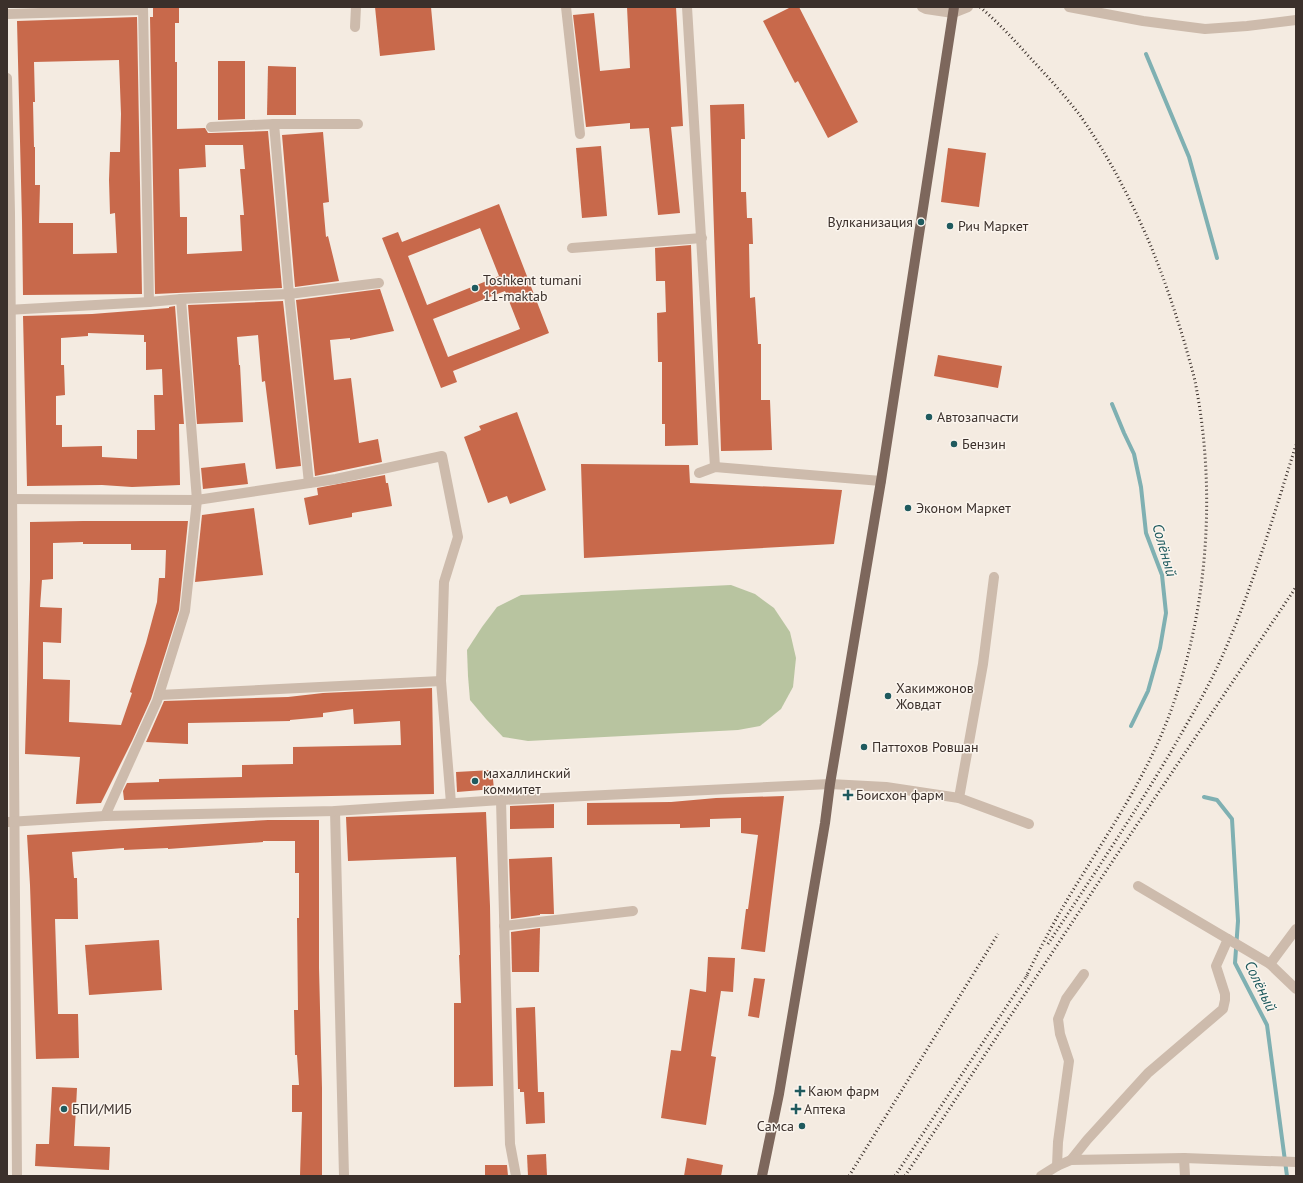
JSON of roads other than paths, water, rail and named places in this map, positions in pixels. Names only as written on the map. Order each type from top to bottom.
[{"type":"main road","points":[[762,1176],[779,1094],[825,823],[830,784],[881,481],[953,10]]},
{"type":"street","points":[[355,27],[356,7]]},
{"type":"street","points":[[566,7],[580,134]]},
{"type":"street","points":[[688,7],[715,467]]},
{"type":"street","points":[[922,7],[926,9],[953,10],[968,7]]},
{"type":"street","points":[[1069,7],[1143,21],[1205,29],[1296,20]]},
{"type":"street","points":[[7,14],[143,9],[149,302]]},
{"type":"street","points":[[7,78],[10,500],[10,821],[17,1176]]},
{"type":"street","points":[[211,127],[274,124],[358,124]]},
{"type":"street","points":[[274,124],[289,294],[309,483]]},
{"type":"street","points":[[572,248],[702,238]]},
{"type":"street","points":[[9,310],[289,294],[379,283]]},
{"type":"street","points":[[105,816],[159,695],[185,611],[197,500],[181,299]]},
{"type":"street","points":[[10,500],[197,500],[336,479],[442,456],[458,537],[444,582],[441,681],[451,803]]},
{"type":"street","points":[[699,473],[715,467],[881,481]]},
{"type":"street","points":[[959,798],[983,664],[994,577]]},
{"type":"street","points":[[159,695],[441,681]]},
{"type":"street","points":[[10,821],[105,816],[335,811],[501,800],[830,784],[886,786],[959,798],[1030,824]]},
{"type":"street","points":[[501,800],[510,1144],[516,1176]]},
{"type":"street","points":[[335,811],[344,1176]]},
{"type":"street","points":[[1138,886],[1270,964],[1296,989]]},
{"type":"street","points":[[504,926],[634,911]]},
{"type":"street","points":[[1270,964],[1296,929]]},
{"type":"street","points":[[1071,1160],[1148,1072],[1223,1009],[1225,994],[1216,966],[1230,940]]},
{"type":"street","points":[[1057,1166],[1058,1142],[1069,1061],[1060,1034],[1058,1019],[1066,999],[1084,974]]},
{"type":"street","points":[[1184,1158],[1185,1176]]},
{"type":"street","points":[[1041,1176],[1057,1166],[1071,1160],[1184,1158],[1296,1162]]},
{"type":"waterway","points":[[1146,54],[1189,157],[1217,258]]},
{"type":"waterway","name":"Солёный","points":[[1112,404],[1134,454],[1141,487],[1146,533],[1162,575],[1166,613],[1160,648],[1148,691],[1131,726]]},
{"type":"waterway","name":"Солёный","points":[[1204,797],[1217,800],[1232,819],[1238,921],[1235,963],[1267,1025],[1287,1176]]},
{"type":"railway","points":[[980,7],[1014,40],[1057,87],[1079,114],[1107,158],[1132,205],[1158,263],[1185,344],[1195,381],[1202,423],[1206,466],[1207,509],[1205,553],[1200,596],[1192,639],[1181,681],[1167,721],[1148,764],[1113,826],[1062,909],[1026,977]]},
{"type":"railway","points":[[1048,944],[1157,775],[1216,671],[1243,607],[1296,445]]},
{"type":"railway","points":[[905,1176],[1108,868],[1296,587]]},
{"type":"railway","points":[[849,1176],[998,934]]},
{"type":"railway","points":[[895,1176],[1028,974]]},
{"type":"place","name":"Вулканизация","points":[[921,222]]},
{"type":"place","name":"Рич Маркет","points":[[950,226]]},
{"type":"place","name":"Toshkent tumani 11-maktab","points":[[475,288]]},
{"type":"place","name":"Автозапчасти","points":[[929,417]]},
{"type":"place","name":"Бензин","points":[[954,444]]},
{"type":"place","name":"Эконом Маркет","points":[[908,508]]},
{"type":"place","name":"Хакимжонов Жовдат","points":[[888,696]]},
{"type":"place","name":"Паттохов Ровшан","points":[[864,747]]},
{"type":"place","name":"махаллинский коммитет","points":[[475,781]]},
{"type":"place","name":"Боисхон фарм","points":[[848,795]]},
{"type":"place","name":"Каюм фарм","points":[[800,1091]]},
{"type":"place","name":"БПИ/МИБ","points":[[64,1109]]},
{"type":"place","name":"Аптека","points":[[796,1109]]},
{"type":"place","name":"Самса","points":[[802,1126]]}]
